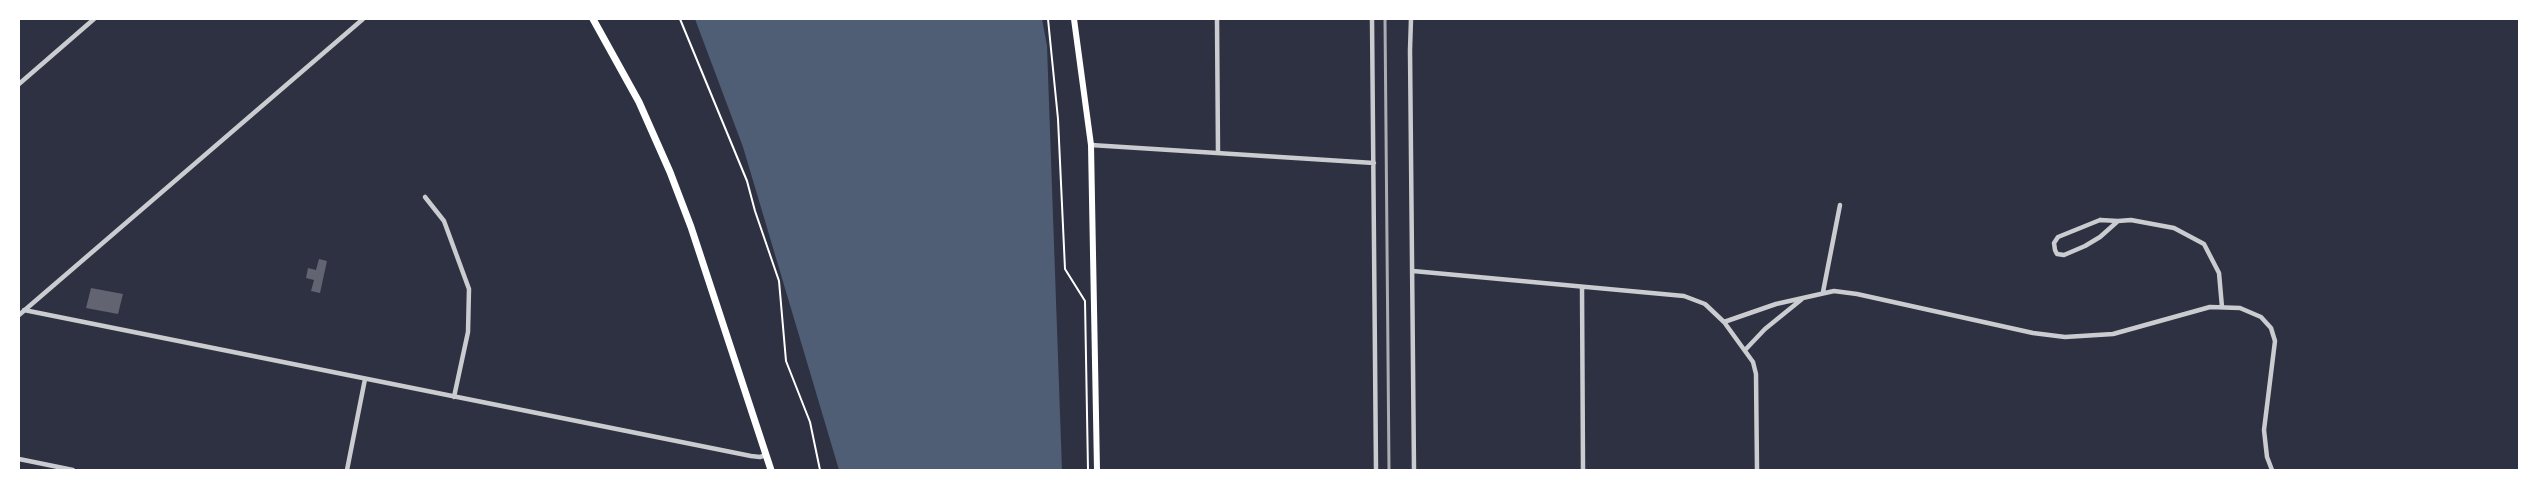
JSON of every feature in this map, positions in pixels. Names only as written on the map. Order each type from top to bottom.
[{"type":"main road","points":[[593,19],[639,102],[670,172],[771,470]]},
{"type":"main road","points":[[1074,19],[1091,145],[1097,470]]},
{"type":"street","points":[[19,84],[94,19]]},
{"type":"street","points":[[19,315],[363,19]]},
{"type":"street","points":[[1217,19],[1218,153]]},
{"type":"street","points":[[1372,19],[1376,470]]},
{"type":"street","points":[[1411,19],[1414,470]]},
{"type":"street","points":[[1091,145],[1374,163]]},
{"type":"street","points":[[426,197],[444,221],[469,289],[468,332],[454,397]]},
{"type":"street","points":[[1823,292],[1840,204]]},
{"type":"street","points":[[2118,221],[2100,237],[2085,246],[2064,255],[2057,254],[2055,250],[2055,240],[2062,235],[2091,223],[2118,221],[2147,222],[2174,228],[2204,244],[2219,273],[2222,307]]},
{"type":"street","points":[[1413,271],[1695,299],[1705,304],[1724,322],[1746,349],[1753,362],[1756,374],[1757,470]]},
{"type":"street","points":[[1582,287],[1583,470]]},
{"type":"street","points":[[1724,322],[1751,312],[1823,292],[1845,292],[2033,333],[2065,337],[2112,334],[2210,307],[2240,308],[2256,314],[2266,323],[2274,335],[2275,352],[2264,430],[2267,457],[2272,470]]},
{"type":"street","points":[[1746,349],[1765,329],[1805,297]]},
{"type":"street","points":[[24,310],[751,456],[760,457],[766,455]]},
{"type":"street","points":[[347,470],[365,379]]},
{"type":"street","points":[[19,459],[73,470]]},
{"type":"path","points":[[680,19],[744,172],[779,282],[786,361],[810,422],[820,470]]},
{"type":"path","points":[[1048,19],[1058,118],[1065,269],[1084,301],[1088,470]]},
{"type":"water","points":[[695,19],[1042,19],[1047,46],[1062,470],[839,470],[743,147]]},
{"type":"building","points":[[319,259],[327,261],[320,293],[311,291],[314,280],[306,278],[308,268],[316,270]]},
{"type":"building","points":[[91,288],[123,294],[118,314],[86,308]]},
{"type":"railway","points":[[1385,19],[1389,470]]}]
